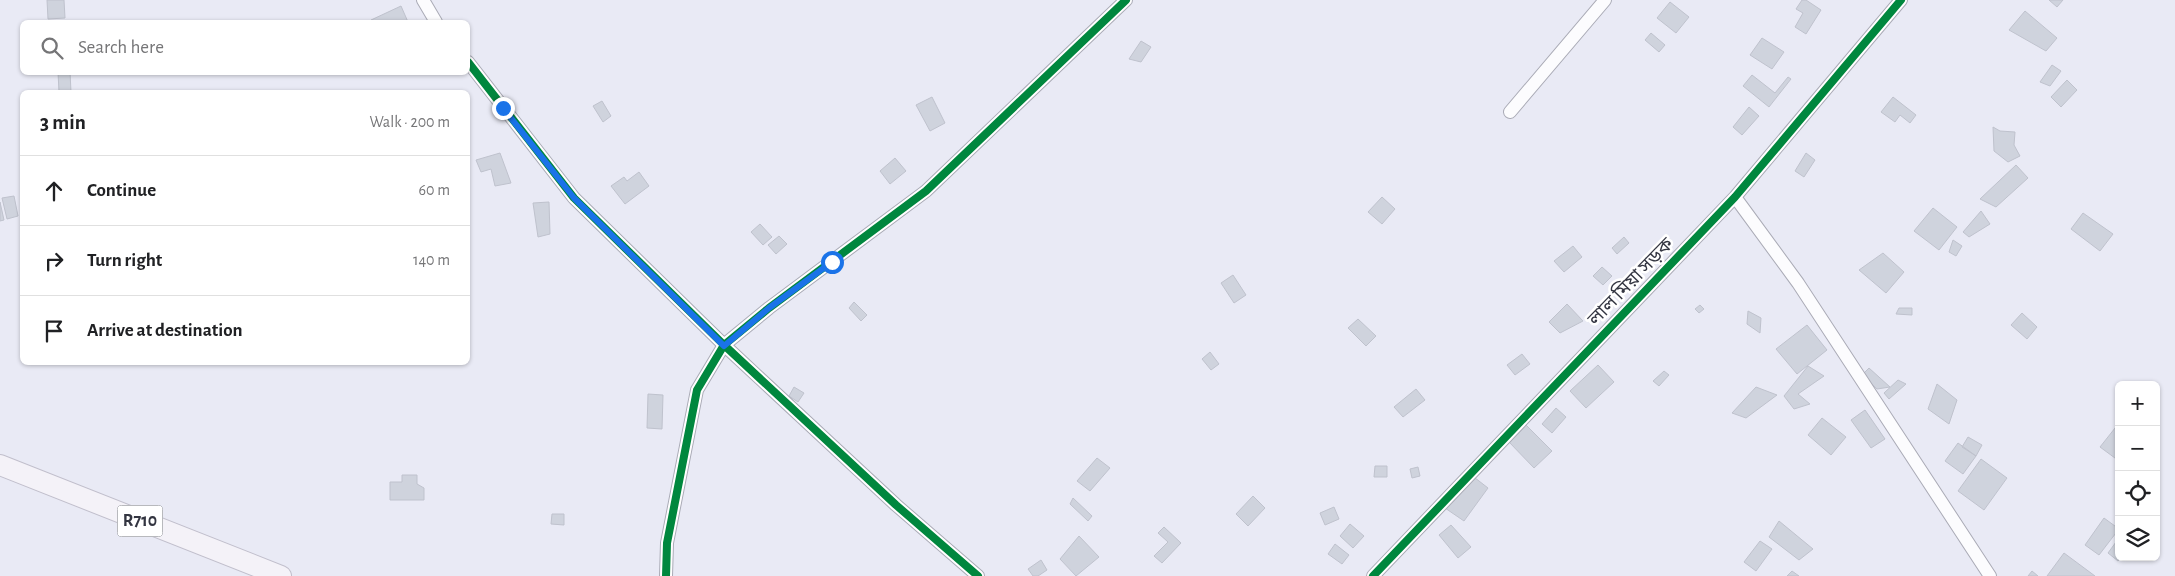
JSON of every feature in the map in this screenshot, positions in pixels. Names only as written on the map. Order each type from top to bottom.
[{"type":"main road","name":"R710","points":[[0,466],[281,576]]},
{"type":"street","points":[[422,0],[435,20]]},
{"type":"street","points":[[666,576],[667,542],[697,390],[724,346],[769,308],[926,191],[1126,0]]},
{"type":"street","points":[[1510,112],[1605,0]]},
{"type":"street","name":"লাল মিয়া সড়ক","points":[[1373,576],[1735,197],[1900,0]]},
{"type":"street","points":[[470,65],[574,198],[724,346],[896,505],[978,576]]},
{"type":"street","points":[[1735,197],[1798,283],[1990,576]]},
{"type":"building","points":[[47,0],[64,0],[65,18],[48,19]]},
{"type":"building","points":[[1802,0],[1806,0],[1821,10],[1806,34],[1795,27],[1803,13],[1796,9]]},
{"type":"building","points":[[2049,0],[2063,0],[2057,7]]},
{"type":"building","points":[[1670,2],[1689,17],[1676,33],[1657,18]]},
{"type":"building","points":[[401,6],[407,20],[371,20]]},
{"type":"building","points":[[2025,11],[2057,38],[2046,51],[2009,30]]},
{"type":"building","points":[[1651,33],[1665,45],[1659,52],[1645,40]]},
{"type":"building","points":[[1762,38],[1784,52],[1772,69],[1750,55]]},
{"type":"building","points":[[1141,41],[1151,47],[1141,62],[1129,59]]},
{"type":"building","points":[[2052,65],[2061,71],[2050,86],[2040,82]]},
{"type":"building","points":[[58,75],[70,75],[71,90],[59,90]]},
{"type":"building","points":[[1752,75],[1775,93],[1788,77],[1791,79],[1769,107],[1743,86]]},
{"type":"building","points":[[2067,80],[2077,90],[2061,107],[2051,97]]},
{"type":"building","points":[[932,97],[945,123],[930,131],[916,105]]},
{"type":"building","points":[[1893,97],[1916,115],[1910,123],[1900,115],[1895,122],[1881,112]]},
{"type":"building","points":[[602,101],[611,116],[603,122],[593,106]]},
{"type":"building","points":[[1749,107],[1759,116],[1742,135],[1733,127]]},
{"type":"building","points":[[1993,127],[2000,131],[2015,132],[2014,145],[2020,156],[2008,162],[1994,151]]},
{"type":"building","points":[[500,153],[511,183],[495,186],[491,169],[481,172],[476,160]]},
{"type":"building","points":[[1806,153],[1815,160],[1804,177],[1795,171]]},
{"type":"building","points":[[895,158],[906,171],[890,184],[880,171]]},
{"type":"building","points":[[2016,165],[2028,178],[1996,207],[1980,199]]},
{"type":"building","points":[[639,172],[649,186],[625,204],[611,186],[624,177],[627,181]]},
{"type":"building","points":[[14,196],[18,216],[7,219],[2,198]]},
{"type":"building","points":[[1382,197],[1395,209],[1382,224],[1368,212]]},
{"type":"building","points":[[0,202],[4,220],[0,221]]},
{"type":"building","points":[[549,202],[550,234],[538,237],[533,203]]},
{"type":"building","points":[[1933,208],[1957,227],[1939,250],[1914,231]]},
{"type":"building","points":[[1981,211],[1990,224],[1969,237],[1963,232]]},
{"type":"building","points":[[2083,213],[2113,234],[2100,251],[2071,229]]},
{"type":"building","points":[[760,224],[772,237],[763,245],[751,232]]},
{"type":"building","points":[[779,236],[787,244],[776,254],[768,245]]},
{"type":"building","points":[[1624,237],[1629,243],[1617,254],[1612,248]]},
{"type":"building","points":[[1953,240],[1962,246],[1956,256],[1949,252]]},
{"type":"building","points":[[1573,246],[1582,257],[1564,272],[1554,261]]},
{"type":"building","points":[[1883,253],[1904,272],[1886,293],[1859,270]]},
{"type":"building","points":[[1602,267],[1612,276],[1603,285],[1593,276]]},
{"type":"building","points":[[1233,275],[1246,295],[1234,303],[1221,283]]},
{"type":"building","points":[[854,302],[867,315],[861,321],[849,308]]},
{"type":"building","points":[[1567,304],[1583,321],[1560,333],[1549,322]]},
{"type":"building","points":[[1700,305],[1704,309],[1699,313],[1695,309]]},
{"type":"building","points":[[1899,308],[1912,308],[1912,315],[1896,314]]},
{"type":"building","points":[[1748,311],[1761,318],[1760,333],[1747,324]]},
{"type":"building","points":[[2022,313],[2037,327],[2027,339],[2011,325]]},
{"type":"building","points":[[1358,319],[1376,336],[1366,346],[1348,328]]},
{"type":"building","points":[[1807,325],[1827,350],[1797,374],[1776,349]]},
{"type":"building","points":[[1210,352],[1219,364],[1211,370],[1202,359]]},
{"type":"building","points":[[1522,354],[1530,364],[1515,375],[1507,365]]},
{"type":"building","points":[[1598,365],[1614,382],[1586,408],[1570,391]]},
{"type":"building","points":[[1808,366],[1824,376],[1798,394],[1810,404],[1794,409],[1784,396]]},
{"type":"building","points":[[1869,368],[1890,387],[1877,389],[1862,375]]},
{"type":"building","points":[[1664,371],[1669,375],[1659,386],[1653,381]]},
{"type":"building","points":[[1898,380],[1906,384],[1889,399],[1884,393]]},
{"type":"building","points":[[1937,384],[1957,400],[1949,424],[1928,409]]},
{"type":"building","points":[[794,387],[804,393],[798,402],[789,396]]},
{"type":"building","points":[[1756,387],[1777,395],[1746,418],[1732,413]]},
{"type":"building","points":[[1416,389],[1425,400],[1403,417],[1394,407]]},
{"type":"building","points":[[648,394],[663,395],[662,429],[647,428]]},
{"type":"building","points":[[1556,408],[1566,417],[1552,433],[1542,424]]},
{"type":"building","points":[[1865,410],[1885,439],[1871,448],[1851,420]]},
{"type":"building","points":[[1822,418],[1846,437],[1831,455],[1808,435]]},
{"type":"building","points":[[1526,425],[1552,451],[1534,468],[1509,442]]},
{"type":"building","points":[[2115,428],[2115,458],[2100,447]]},
{"type":"building","points":[[1968,437],[1982,445],[1976,456],[1962,447]]},
{"type":"building","points":[[1958,443],[1976,456],[1963,474],[1945,461]]},
{"type":"building","points":[[1097,458],[1110,468],[1090,491],[1077,481]]},
{"type":"building","points":[[1981,459],[2007,478],[1984,510],[1958,491]]},
{"type":"building","points":[[1375,466],[1387,466],[1387,477],[1374,477]]},
{"type":"building","points":[[1418,467],[1420,476],[1412,478],[1410,469]]},
{"type":"building","points":[[1470,474],[1488,488],[1464,521],[1445,508]]},
{"type":"building","points":[[402,475],[417,475],[417,484],[424,488],[424,500],[390,500],[390,482],[402,482]]},
{"type":"building","points":[[1253,496],[1265,508],[1248,526],[1236,514]]},
{"type":"building","points":[[1073,498],[1092,516],[1088,521],[1070,504]]},
{"type":"building","points":[[1334,507],[1339,519],[1325,525],[1320,513]]},
{"type":"building","points":[[552,514],[564,514],[564,525],[551,524]]},
{"type":"building","points":[[2104,518],[2115,526],[2115,534],[2099,555],[2085,545]]},
{"type":"building","points":[[1779,521],[1813,549],[1799,560],[1769,537]]},
{"type":"building","points":[[1350,524],[1364,536],[1353,548],[1340,536]]},
{"type":"building","points":[[1451,525],[1471,547],[1458,558],[1439,535]]},
{"type":"building","points":[[1164,527],[1181,543],[1162,563],[1154,556],[1168,542],[1158,533]]},
{"type":"building","points":[[1079,536],[1099,557],[1076,576],[1060,559]]},
{"type":"building","points":[[1760,541],[1772,549],[1756,571],[1744,562]]},
{"type":"building","points":[[2115,543],[2115,559],[2108,553]]},
{"type":"building","points":[[1335,544],[1349,555],[1342,564],[1328,554]]},
{"type":"building","points":[[2064,553],[2095,576],[2047,576]]},
{"type":"building","points":[[1041,560],[1047,570],[1038,576],[1033,576],[1028,569]]},
{"type":"building","points":[[1792,571],[1799,576],[1787,576]]},
{"type":"building","points":[[2032,571],[2038,576],[2028,576]]},
{"type":"cycle path","points":[[666,576],[667,543],[697,390],[724,345],[769,308],[926,191],[1126,0]]},
{"type":"cycle path","points":[[1373,576],[1735,197],[1901,0]]},
{"type":"cycle path","points":[[470,65],[574,198],[724,345],[896,505],[978,576]]},
{"type":"route","points":[[503,108],[574,198],[724,346],[769,308],[832,262]]}]
